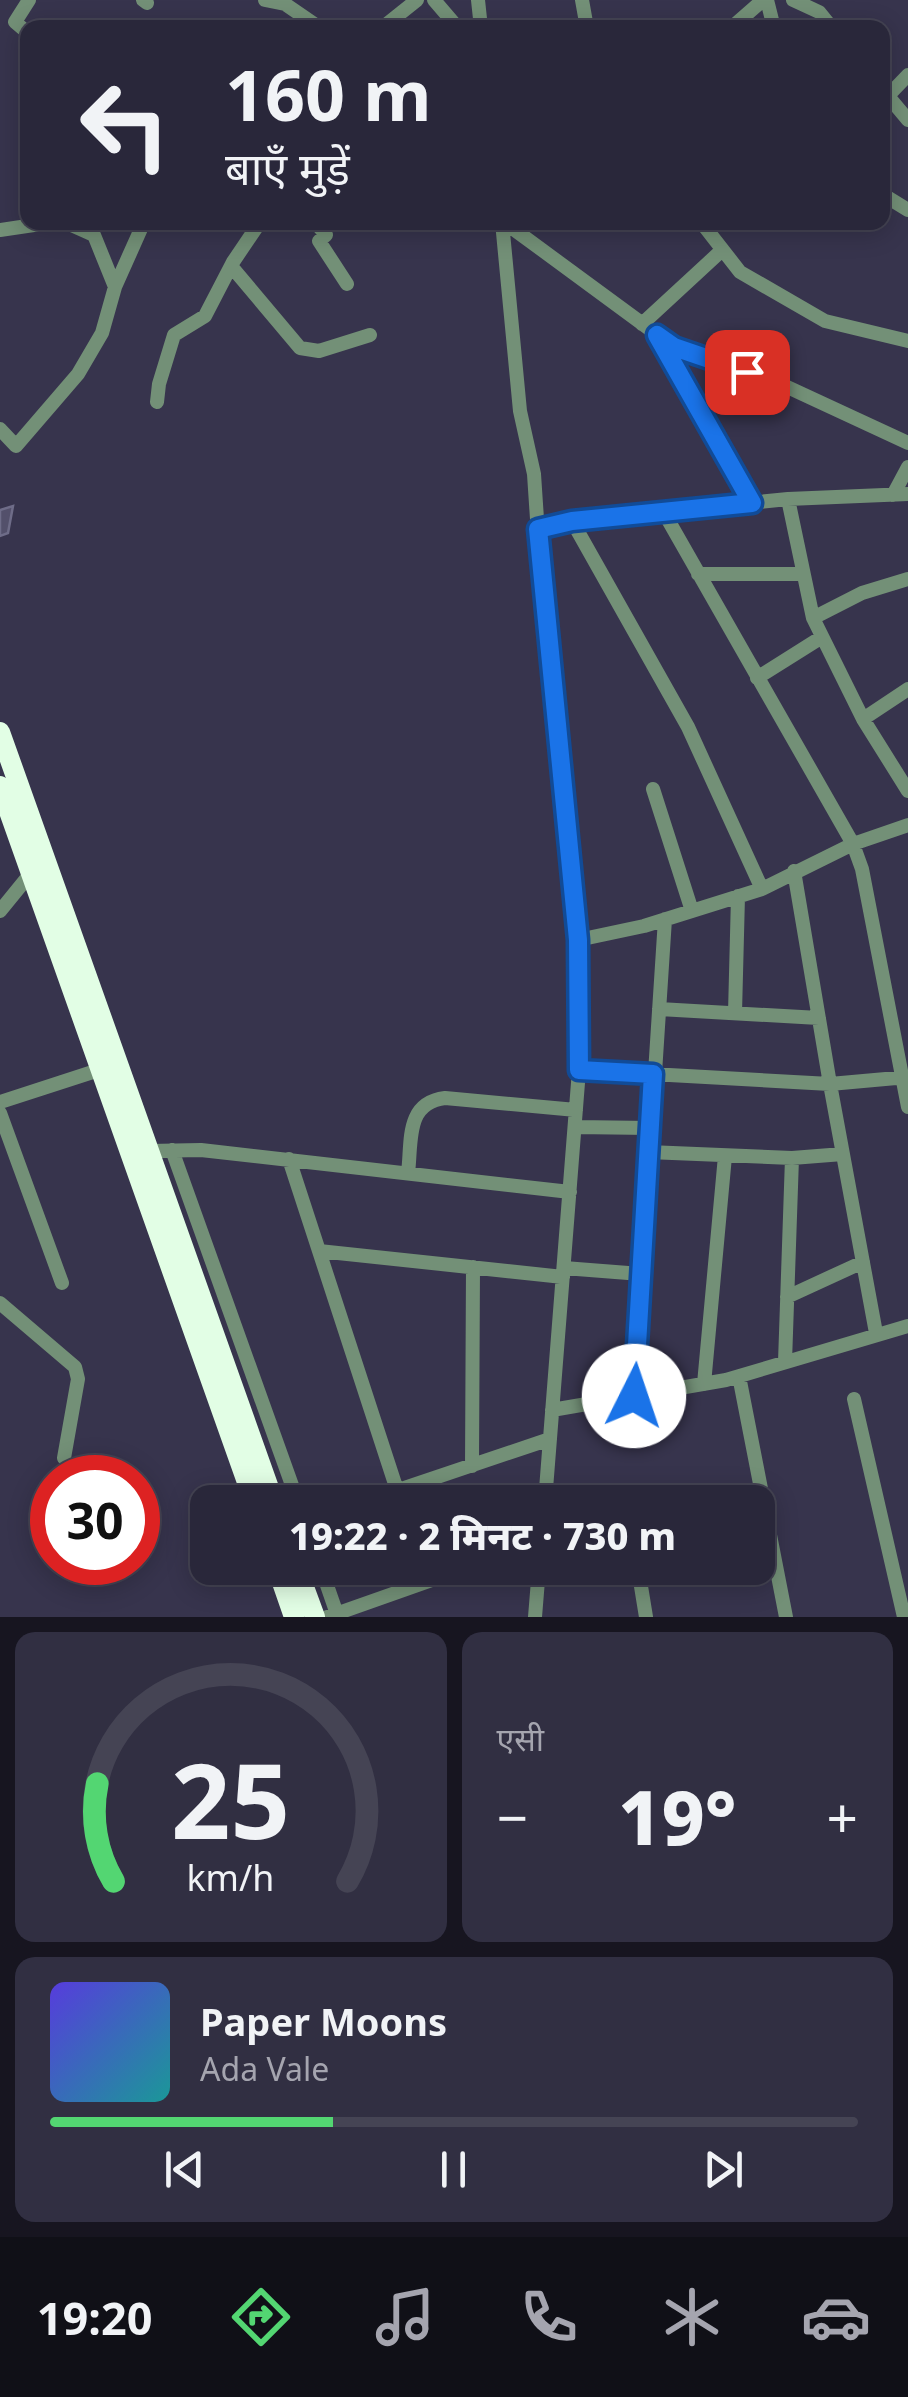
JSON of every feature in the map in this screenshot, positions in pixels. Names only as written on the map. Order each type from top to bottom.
[{"type":"highway","points":[[0,732],[268,1485]]},
{"type":"highway","points":[[0,786],[248,1485]]},
{"type":"highway","points":[[283,1585],[294,1617]]},
{"type":"highway","points":[[304,1585],[315,1617]]},
{"type":"street","points":[[20,26],[15,22],[29,0]]},
{"type":"street","points":[[265,0],[285,4],[308,20]]},
{"type":"street","points":[[392,20],[417,0]]},
{"type":"street","points":[[434,0],[451,20]]},
{"type":"street","points":[[741,20],[765,0]]},
{"type":"street","points":[[793,0],[819,12],[826,20]]},
{"type":"street","points":[[890,102],[908,120]]},
{"type":"street","points":[[82,230],[94,236],[114,287]]},
{"type":"street","points":[[0,429],[16,446],[78,374],[102,334],[114,287],[140,230]]},
{"type":"street","points":[[157,402],[158,384],[174,334],[206,316],[255,230]]},
{"type":"street","points":[[322,230],[326,235],[319,242],[347,284]]},
{"type":"street","points":[[504,230],[520,410],[534,474],[578,940],[579,1070],[546,1485]]},
{"type":"street","points":[[514,230],[674,347],[783,385],[908,443]]},
{"type":"street","points":[[706,230],[740,272],[826,322],[908,342]]},
{"type":"street","points":[[642,324],[721,251]]},
{"type":"street","points":[[231,266],[300,348],[319,351],[370,335]]},
{"type":"street","points":[[657,335],[752,503]]},
{"type":"street","points":[[538,529],[572,521],[662,511],[901,495],[908,467]]},
{"type":"street","points":[[788,500],[813,618],[863,719],[906,783]]},
{"type":"street","points":[[662,511],[853,844],[862,868],[906,1077],[908,1107]]},
{"type":"street","points":[[572,521],[688,727],[762,889]]},
{"type":"street","points":[[698,574],[802,574]]},
{"type":"street","points":[[813,618],[862,593],[908,579]]},
{"type":"street","points":[[757,678],[822,636]]},
{"type":"street","points":[[863,719],[908,689]]},
{"type":"street","points":[[652,789],[692,911]]},
{"type":"street","points":[[578,940],[666,919],[762,889],[853,844],[908,825]]},
{"type":"street","points":[[794,871],[876,1333]]},
{"type":"street","points":[[0,911],[31,873]]},
{"type":"street","points":[[735,1013],[738,896]]},
{"type":"street","points":[[634,1396],[666,919]]},
{"type":"street","points":[[659,1009],[818,1018]]},
{"type":"street","points":[[0,1102],[102,1069]]},
{"type":"street","points":[[579,1070],[830,1084],[906,1077]]},
{"type":"street","points":[[408,1174],[416,1112],[426,1102],[445,1098],[576,1110]]},
{"type":"street","points":[[0,1113],[62,1283]]},
{"type":"street","points":[[575,1128],[650,1128]]},
{"type":"street","points":[[172,1150],[292,1485]]},
{"type":"street","points":[[148,1151],[200,1150],[570,1192]]},
{"type":"street","points":[[648,1152],[792,1158],[843,1154]]},
{"type":"street","points":[[704,1384],[724,1156]]},
{"type":"street","points":[[785,1362],[792,1158]]},
{"type":"street","points":[[288,1159],[396,1485]]},
{"type":"street","points":[[319,1251],[473,1268],[641,1274]]},
{"type":"street","points":[[787,1298],[863,1262]]},
{"type":"street","points":[[472,1466],[473,1268]]},
{"type":"street","points":[[0,1304],[75,1367],[78,1378],[65,1455]]},
{"type":"street","points":[[552,1410],[739,1376],[908,1326]]},
{"type":"street","points":[[739,1376],[786,1617]]},
{"type":"street","points":[[854,1398],[904,1617]]},
{"type":"street","points":[[413,1485],[550,1439]]},
{"type":"street","points":[[326,1585],[334,1616],[419,1585]]},
{"type":"street","points":[[535,1617],[538,1585]]},
{"type":"street","points":[[641,1585],[646,1617]]},
{"type":"building","points":[[13,506],[8,533],[0,536],[0,510]]},
{"type":"route","points":[[634,1396],[653,1074],[579,1070],[578,940],[538,529],[572,521],[752,503],[657,335],[674,347],[747,372]]}]
